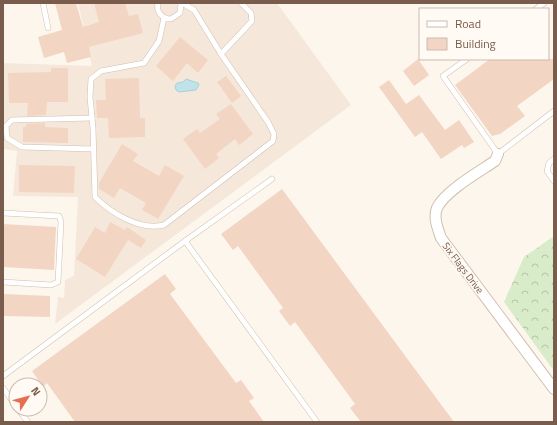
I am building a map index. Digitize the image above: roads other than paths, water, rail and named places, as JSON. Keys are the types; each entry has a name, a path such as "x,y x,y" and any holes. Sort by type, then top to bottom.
{"street":[{"name":"Six Flags Drive","path":"498,154 494,161 444,197 436,209 436,224 441,238 554,389"}],"lane":[{"path":"43,3 48,28"},
{"path":"158,3 158,10 164,18 172,19 178,16 182,9 182,3"},
{"path":"164,18 160,41 144,63 101,71 91,79 90,97 94,149 95,197 107,208 145,226 164,225 273,142 274,134 268,122 221,54 194,10 182,3"},
{"path":"221,54 252,21 251,13 241,3"},
{"path":"466,60 443,76 498,154 554,112"},
{"path":"92,118 12,120 6,126 7,138 22,147 94,149"},
{"path":"554,159 549,163 547,172 554,181"},
{"path":"3,376 185,241 272,179"},
{"path":"3,213 58,216 61,222 58,282 51,285 3,282"},
{"path":"185,241 317,422"}],"water":[{"path":"186,79 198,83 199,85 196,90 179,92 176,90 175,86 177,83 183,82"}]}
